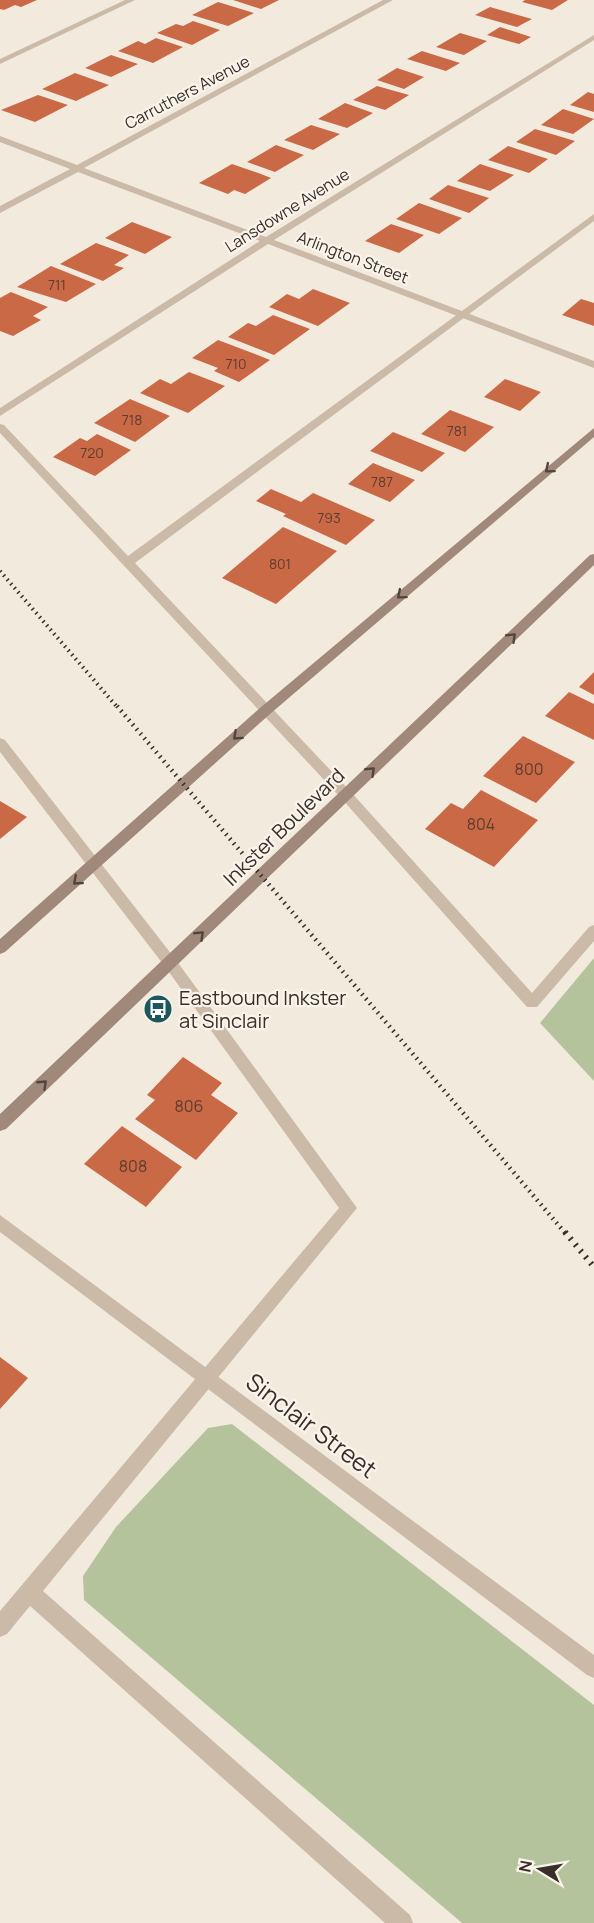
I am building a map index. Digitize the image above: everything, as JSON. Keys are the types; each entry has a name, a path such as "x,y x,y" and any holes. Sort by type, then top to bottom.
{"main road":[{"path":"0,948 95,866 265,711 594,431"},
{"name":"Inkster Boulevard","path":"0,1124 171,964 594,558"}],"street":[{"path":"0,62 131,0"},
{"name":"Carruthers Avenue","path":"0,210 389,0"},
{"name":"Lansdowne Avenue","path":"0,413 266,241 594,37"},
{"name":"Arlington Street","path":"0,139 594,365"},
{"path":"128,562 594,217"},
{"path":"0,427 346,795 532,1003 594,931"},
{"path":"0,743 171,964 349,1208 0,1627"},
{"name":"Sinclair Street","path":"0,1222 594,1668"},
{"path":"29,1592 402,1923"}],"green space":[{"path":"594,958 594,1081 540,1023"},
{"path":"232,1424 594,1705 594,1923 462,1923 84,1600 83,1576 116,1527 208,1428"}],"building":[{"path":"0,0 37,0 21,7 15,5 4,10 0,9"},
{"path":"233,0 279,0 261,9"},
{"path":"525,0 568,0 552,10 522,2"},
{"path":"218,2 254,13 228,26 192,15"},
{"path":"490,7 532,19 517,27 475,15"},
{"path":"193,21 220,30 192,45 157,33 176,24 183,26"},
{"path":"500,27 531,37 519,44 487,35"},
{"path":"460,33 487,41 464,55 436,47"},
{"path":"156,38 183,47 153,63 118,51 138,41 145,44"},
{"path":"422,51 460,63 446,71 407,59"},
{"path":"111,55 138,64 111,77 85,68"},
{"path":"397,68 424,77 404,89 377,80"},
{"path":"75,73 109,85 76,101 42,89"},
{"path":"377,86 409,95 385,110 353,100"},
{"path":"588,92 594,94 594,112 570,105"},
{"path":"38,95 68,105 35,122 1,110"},
{"path":"345,103 373,113 347,128 318,119"},
{"path":"563,109 594,119 573,134 541,125"},
{"path":"311,125 340,134 313,150 284,140"},
{"path":"535,129 575,141 556,155 516,142"},
{"path":"276,145 304,155 275,172 247,162"},
{"path":"508,146 548,159 529,173 488,160"},
{"path":"232,164 271,178 245,194 234,190 228,194 199,183"},
{"path":"480,164 514,175 490,191 457,181"},
{"path":"448,185 489,198 469,213 429,199"},
{"path":"419,203 462,218 439,234 396,219"},
{"path":"132,222 172,237 145,254 105,238"},
{"path":"391,224 424,235 399,253 365,241"},
{"path":"96,243 129,255 114,265 124,268 103,281 60,264"},
{"path":"51,266 96,284 66,302 17,287"},
{"path":"313,289 350,303 318,326 269,307 287,294 299,299"},
{"path":"11,292 48,307 33,316 41,320 13,336 0,331 0,298"},
{"path":"581,299 594,303 594,326 562,315"},
{"path":"273,315 310,329 274,355 228,337 248,323 256,326"},
{"path":"218,340 270,360 239,382 214,371 218,368 192,358"},
{"path":"189,372 225,386 188,413 140,393 160,379 171,384"},
{"path":"505,379 541,392 520,411 484,397"},
{"path":"130,399 170,416 135,442 94,423"},
{"path":"450,410 494,427 465,452 421,434"},
{"path":"393,432 445,453 422,472 370,451"},
{"path":"97,434 131,450 95,476 53,457 80,438 87,441"},
{"path":"373,463 415,480 390,502 348,484"},
{"path":"271,489 301,502 313,493 375,520 346,545 256,501"},
{"path":"283,527 337,551 276,604 222,578"},
{"path":"594,672 594,695 579,687"},
{"path":"569,692 594,704 594,740 545,716"},
{"path":"523,736 575,762 536,803 483,776"},
{"path":"481,790 538,820 494,867 425,829 451,803 463,809"},
{"path":"0,801 27,817 0,839"},
{"path":"183,1057 222,1083 211,1095 238,1113 196,1160 135,1119 155,1100 147,1095"},
{"path":"122,1126 182,1167 146,1207 84,1164"},
{"path":"0,1357 28,1378 0,1409"}],"railway":[{"path":"0,571 118,708"},
{"path":"117,706 566,1234"},
{"path":"565,1232 594,1267"}],"place":[{"name":"Eastbound Inkster at Sinclair","path":"158,1009"}]}
